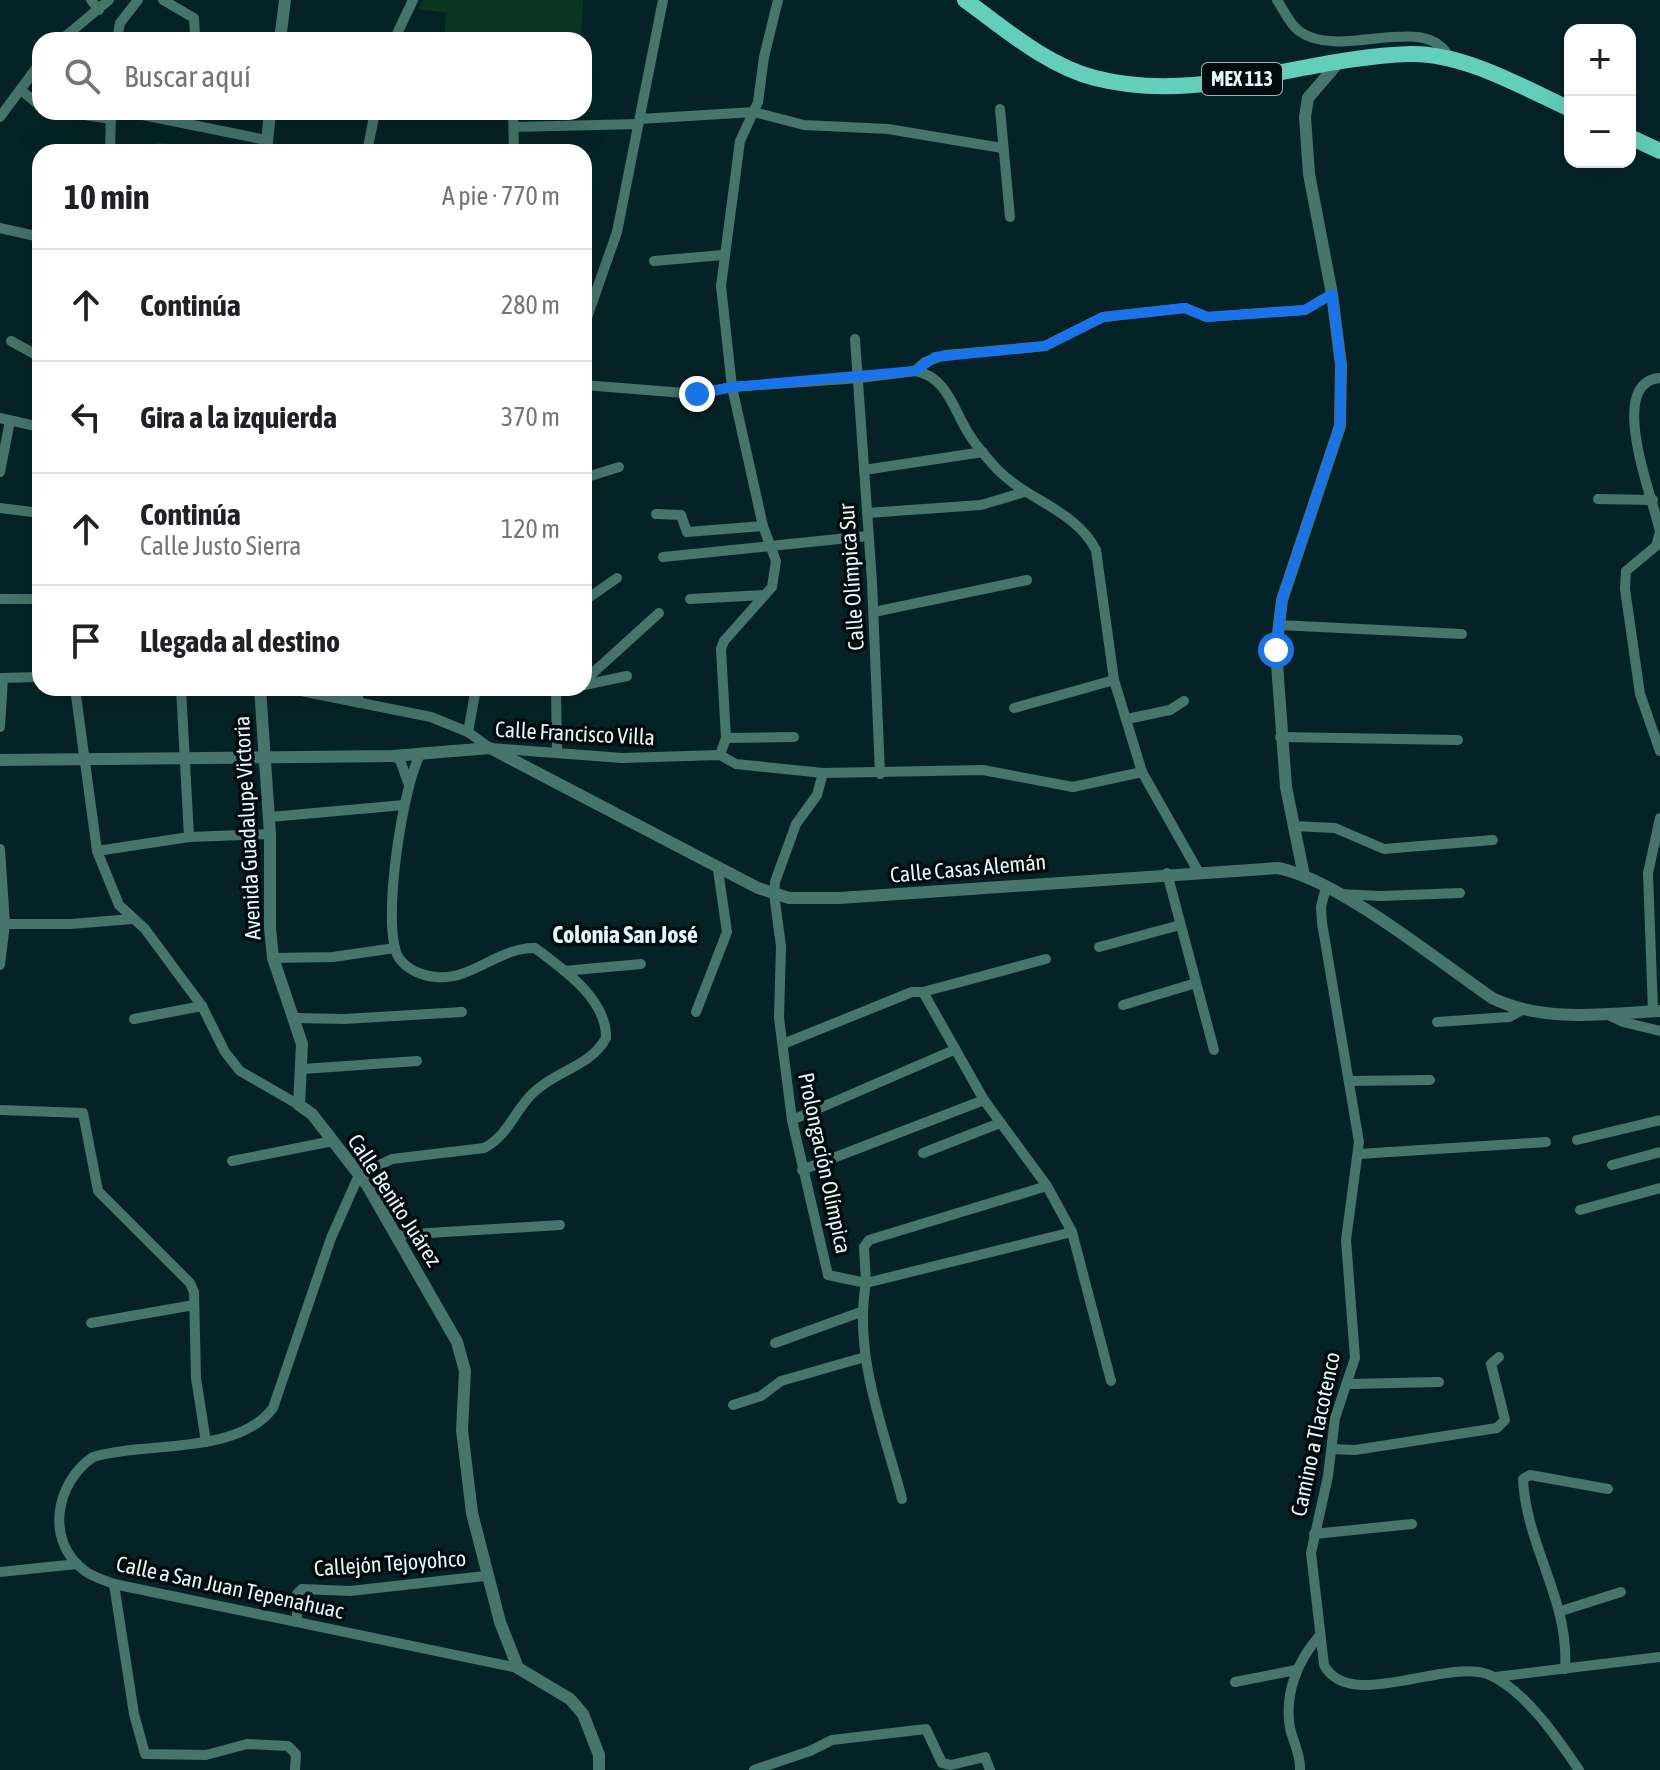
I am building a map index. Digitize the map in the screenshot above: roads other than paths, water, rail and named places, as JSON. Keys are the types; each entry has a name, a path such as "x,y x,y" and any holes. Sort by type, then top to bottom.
{"main road":[{"name":"MEX 113","path":"965,0 1019,39 1094,78 1160,86 1235,81 1411,54 1450,59 1564,106"},
{"path":"1636,140 1660,151"}],"street":[{"path":"91,0 99,10"},
{"path":"71,32 109,0"},
{"path":"118,32 120,23 138,0"},
{"path":"163,0 194,18 195,32"},
{"path":"281,32 285,0"},
{"path":"398,32 413,0"},
{"path":"592,304 611,253 663,0"},
{"path":"720,755 726,738 721,649 724,641 765,595 776,577 772,547 763,526 732,387 721,286 740,141 754,112 778,0"},
{"path":"1277,0 1297,30 1325,42 1428,36 1443,44 1450,59"},
{"path":"1304,876 1280,737 1276,650 1282,600 1340,426 1341,365 1332,294 1309,174 1305,117 1308,98 1338,63"},
{"path":"0,117 32,75"},
{"path":"22,91 32,99"},
{"path":"1000,109 1010,217"},
{"path":"514,127 639,122 754,112 804,125 888,129 1002,148"},
{"path":"110,144 111,120"},
{"path":"163,120 258,144"},
{"path":"266,144 269,120"},
{"path":"369,144 373,120"},
{"path":"514,120 514,144"},
{"path":"0,228 32,235"},
{"path":"654,261 723,255"},
{"path":"592,386 676,394 860,378 915,371 935,357 1045,346 1103,317 1185,308 1207,317 1305,310 1332,294"},
{"name":"Calle Olímpica Sur","path":"855,339 874,612 880,774"},
{"path":"11,341 32,353"},
{"path":"915,371 933,378 950,398 969,436 1025,492 1088,533 1096,550 1114,680 1142,772 1198,871"},
{"path":"1660,378 1648,379 1639,387 1635,399 1636,444 1660,532 1656,546 1626,571 1625,589 1640,694 1657,731 1660,751"},
{"path":"0,472 5,419 32,425"},
{"path":"864,470 983,452"},
{"path":"592,475 619,467"},
{"path":"867,513 981,505 1025,492"},
{"path":"1598,499 1653,500"},
{"path":"0,508 32,512"},
{"path":"656,514 681,515 687,532 763,526"},
{"path":"663,557 868,536"},
{"path":"592,595 617,578"},
{"path":"874,612 1027,580"},
{"path":"690,599 765,595"},
{"path":"0,599 32,599"},
{"path":"592,676 659,613"},
{"path":"1279,625 1462,634"},
{"path":"592,682 627,676"},
{"path":"0,727 2,678 32,677"},
{"path":"1014,708 1114,680"},
{"name":"Calle Benito Juárez","path":"76,696 97,851 119,905 145,929 202,1006 225,1052 240,1071 312,1114 333,1141 397,1235 457,1342 464,1363 462,1430 466,1472 485,1576 518,1668"},
{"path":"181,696 189,837"},
{"name":"Avenida Guadalupe Victoria","path":"260,696 270,817 270,928 273,958 302,1044 299,1105"},
{"name":"Calle Casas Alemán","path":"325,696 431,717 468,732 490,748 718,870 789,898 840,898 1167,873 1278,868 1304,876 1332,890 1492,998 1522,1010 1555,1015 1657,1011"},
{"path":"358,696 359,703"},
{"path":"468,732 475,696"},
{"path":"556,696 557,753"},
{"path":"1127,719 1170,710 1184,701"},
{"path":"726,738 794,737"},
{"path":"1280,737 1458,740"},
{"name":"Calle Francisco Villa","path":"0,760 86,756 393,756 490,748 622,758 720,755 736,764 823,773 983,770 1073,787 1142,772"},
{"path":"0,1572 77,1564 65,1544 59,1519 64,1487 80,1466 104,1454 206,1442 254,1427 273,1408 331,1238 359,1175 392,1159 484,1148 503,1136 531,1095 542,1085 596,1055 606,1038 604,1019 587,994 535,948 525,948 461,974 439,977 417,972 402,962 395,948 391,924 392,893 404,805 420,755"},
{"path":"393,756 400,760 409,786"},
{"path":"774,894 775,882 796,824 817,795 823,773"},
{"path":"270,817 404,805"},
{"path":"1657,1011 1654,873 1660,818"},
{"path":"1293,826 1335,828 1384,849 1493,840"},
{"path":"97,851 189,837 270,834"},
{"path":"0,849 0,965"},
{"path":"696,1012 727,932 718,870"},
{"path":"1167,873 1214,1050"},
{"path":"1332,890 1381,896 1460,893"},
{"name":"Camino a Tlacotenco","path":"1332,890 1321,907 1322,923 1359,1154 1346,1240 1355,1341 1349,1384 1335,1418 1332,1449 1311,1553 1324,1665 1330,1675 1347,1683 1383,1684 1467,1671 1495,1677 1660,1657"},
{"name":"Prolongación Olímpica","path":"774,894 781,946 779,1018 792,1120 802,1170 828,1275 866,1283"},
{"path":"2,924 71,924 132,919"},
{"path":"1099,947 1180,925"},
{"path":"273,958 333,957 395,948"},
{"path":"783,1044 912,992 923,992 1046,959"},
{"path":"564,971 641,964"},
{"path":"1123,1005 1196,983"},
{"path":"923,992 984,1100 1047,1186 1072,1232 1111,1381"},
{"path":"134,1019 202,1006"},
{"path":"1437,1022 1509,1017 1522,1010"},
{"path":"295,1018 344,1019 462,1012"},
{"path":"1606,1014 1623,1022 1660,1031"},
{"path":"792,1120 954,1050"},
{"path":"303,1069 417,1061"},
{"path":"1349,1081 1430,1080"},
{"path":"802,1170 984,1100"},
{"path":"0,1110 83,1113 98,1191 190,1283 194,1305 196,1378 206,1442"},
{"path":"1577,1140 1660,1120"},
{"path":"923,1153 1000,1123"},
{"path":"232,1161 333,1141"},
{"path":"1359,1154 1546,1142"},
{"path":"1612,1165 1660,1152"},
{"path":"902,1499 865,1357 861,1312 866,1283 864,1247 869,1240 1047,1186"},
{"path":"1580,1210 1660,1188"},
{"path":"397,1235 560,1225"},
{"path":"866,1283 1072,1232"},
{"path":"91,1323 194,1305"},
{"path":"775,1343 861,1312"},
{"path":"733,1405 761,1396 781,1381 865,1357"},
{"path":"1332,1449 1355,1450 1497,1428 1505,1420 1491,1364 1499,1357"},
{"path":"1349,1384 1439,1382"},
{"path":"1565,1669 1561,1611 1533,1534 1523,1479 1530,1475 1608,1489"},
{"path":"1314,1534 1412,1524"},
{"name":"Calle a San Juan Tepenahuac","path":"77,1564 114,1584 518,1668 570,1699 583,1714 599,1755 599,1770"},
{"name":"Callejón Tejoyohco","path":"297,1622 298,1591 350,1591 485,1576"},
{"path":"114,1584 134,1714 145,1754 206,1755 247,1744 294,1748 295,1770"},
{"path":"1561,1611 1621,1592"},
{"path":"1300,1770 1289,1720 1296,1670 1320,1635"},
{"path":"1235,1682 1296,1670"},
{"path":"1495,1677 1557,1736 1579,1770"},
{"path":"754,1770 832,1740 926,1729 942,1763 951,1765 985,1757 990,1770"}],"district":[{"name":"Colonia San José","path":"625,935"}]}
